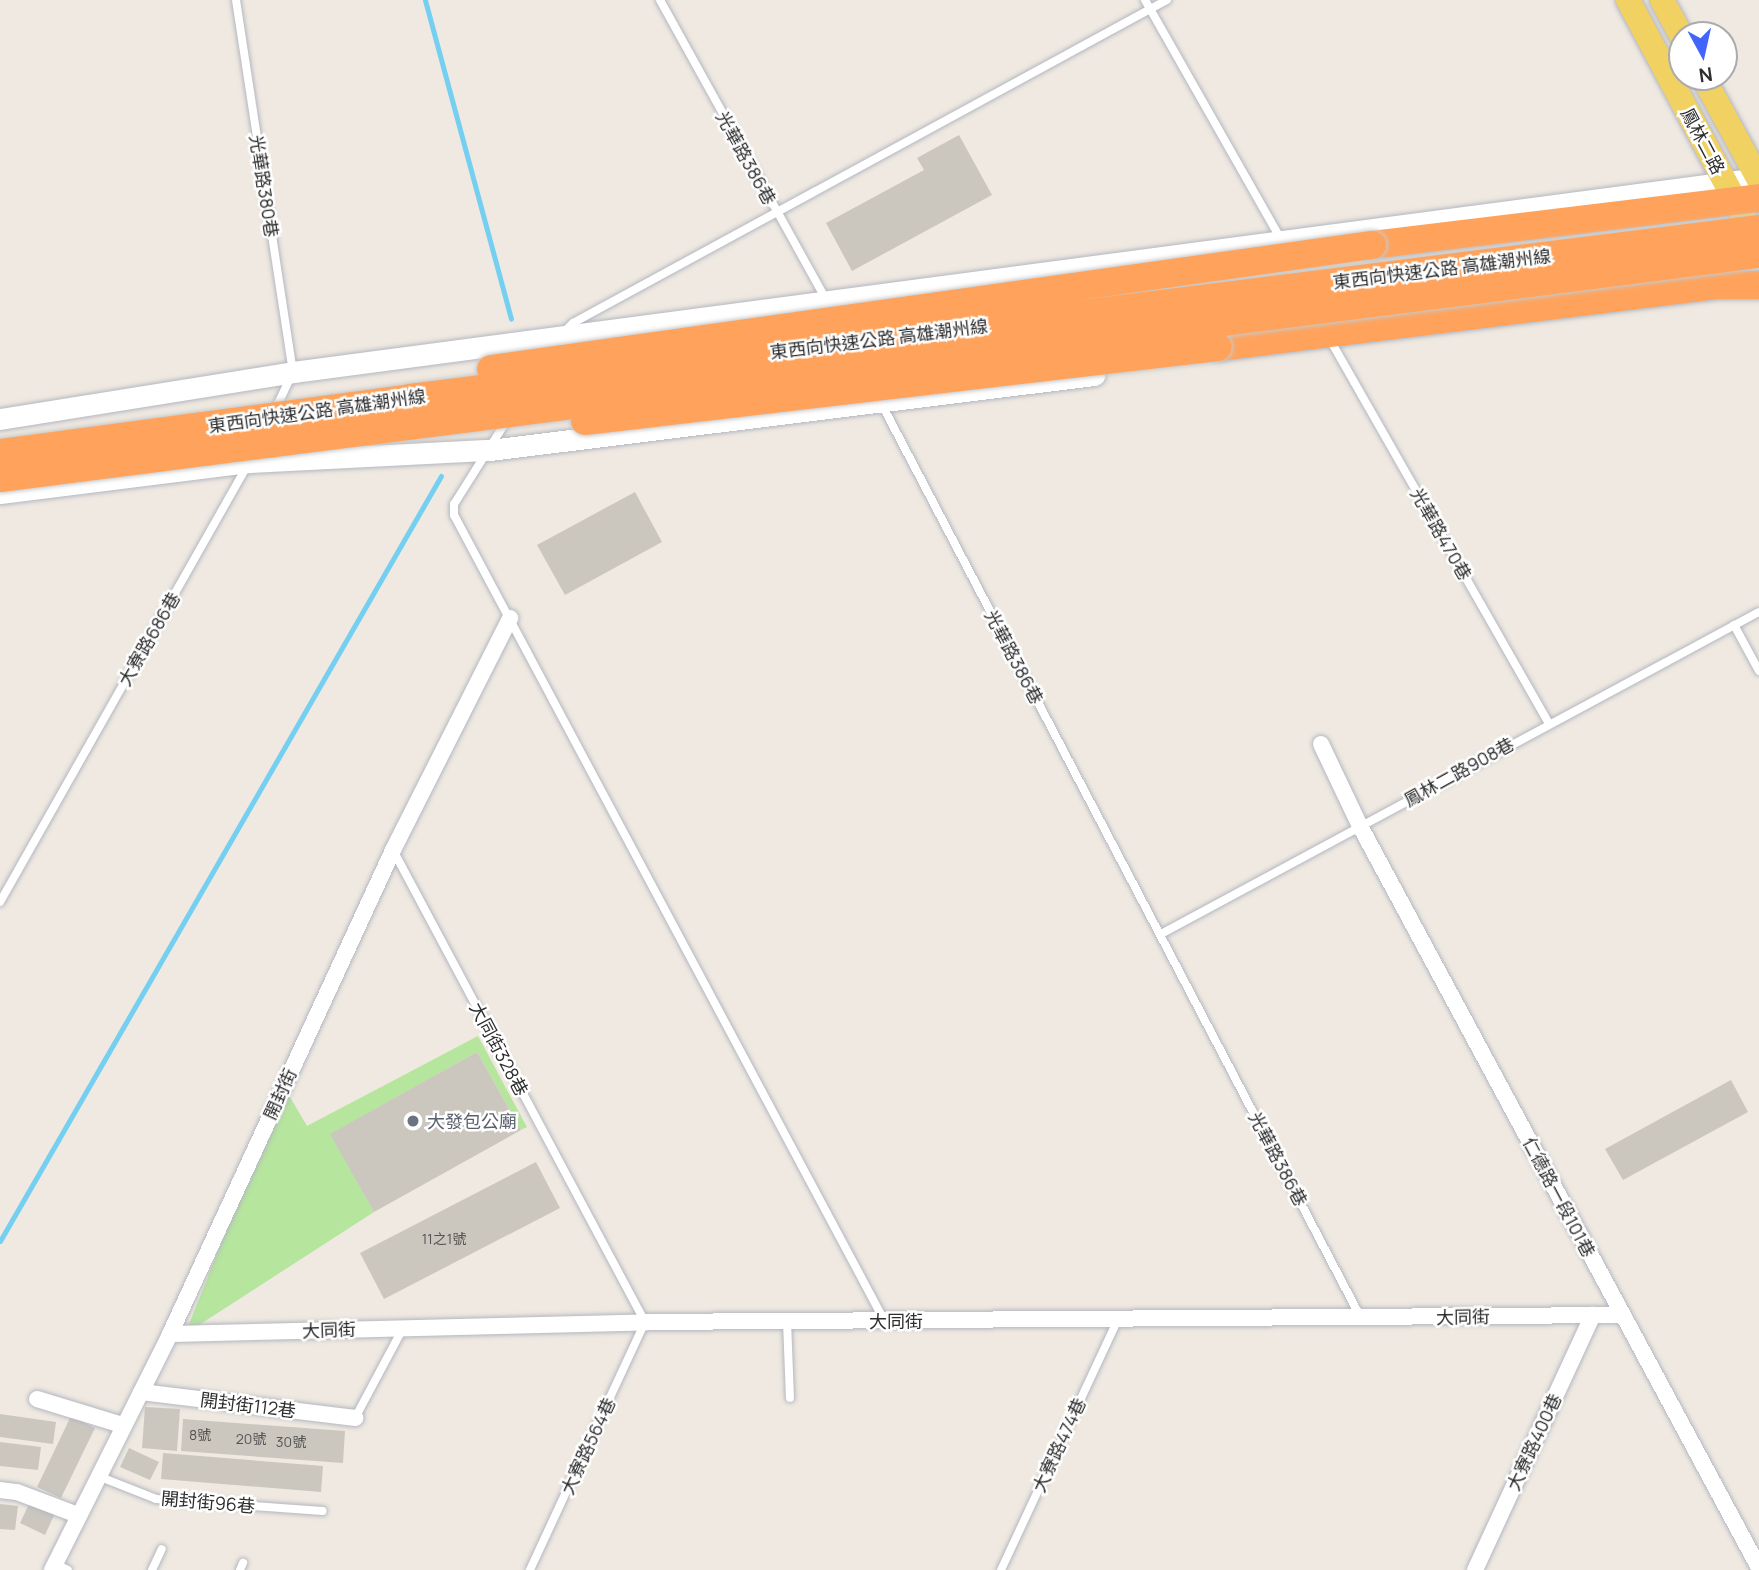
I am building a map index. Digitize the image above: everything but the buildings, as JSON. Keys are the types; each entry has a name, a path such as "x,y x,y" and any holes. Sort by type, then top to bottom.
{"highway":[{"path":"9,452 63,436 402,382 1739,193"},
{"name":"東西向快速公路 高雄潮州線","path":"9,452 410,398 1759,229"},
{"name":"東西向快速公路 高雄潮州線","path":"0,478 1759,254"},
{"path":"258,444 304,447 689,411 1718,285 1759,285"}],"main road":[{"name":"鳳林二路","path":"1628,0 1739,193 1759,245"},
{"path":"1662,0 1673,21"},
{"name":"鳳林二路","path":"1711,91 1759,179"},
{"path":"0,419 293,372 556,340 1282,241 1739,193 1759,179"},
{"path":"0,493 258,444 490,450 1759,291"}],"street":[{"name":"開封街","path":"58,1568 78,1515 170,1334 393,850 510,618"},
{"name":"仁德路一段101巷","path":"1321,744 1360,826 1757,1567"},
{"name":"大寮路400巷","path":"1475,1570 1593,1315"},
{"name":"大同街","path":"170,1334 645,1322 1622,1315"},
{"name":"開封街112巷","path":"141,1392 355,1418"},
{"path":"37,1399 122,1425"},
{"path":"0,1490 17,1492 78,1515"}],"lane":[{"name":"光華路380巷","path":"236,0 293,372"},
{"name":"光華路386巷","path":"660,0 840,325"},
{"path":"1144,0 1282,241"},
{"path":"523,395 556,340 573,323 777,215 1167,0"},
{"name":"光華路386巷","path":"846,336 1361,1318"},
{"name":"光華路470巷","path":"1333,345 1549,723"},
{"name":"大寮路686巷","path":"0,902 258,444 293,372"},
{"path":"516,406 454,505 454,514 885,1321"},
{"name":"鳳林二路908巷","path":"1161,934 1759,612"},
{"path":"1734,625 1759,671"},
{"name":"大同街328巷","path":"393,850 645,1322"},
{"name":"大寮路474巷","path":"1001,1570 1118,1319"},
{"path":"787,1321 790,1398"},
{"name":"大寮路564巷","path":"530,1570 645,1322"},
{"path":"355,1418 403,1328"},
{"name":"開封街96巷","path":"98,1476 156,1499 323,1511"},
{"path":"152,1570 162,1549"}],"green space":[{"path":"478,1036 527,1127 521,1130 477,1052 331,1134 374,1212 185,1334 284,1087 307,1126"}],"waterway":[{"path":"425,0 511,319"},
{"path":"0,1241 441,476"}],"place":[{"name":"大發包公廟","path":"413,1121"}]}
